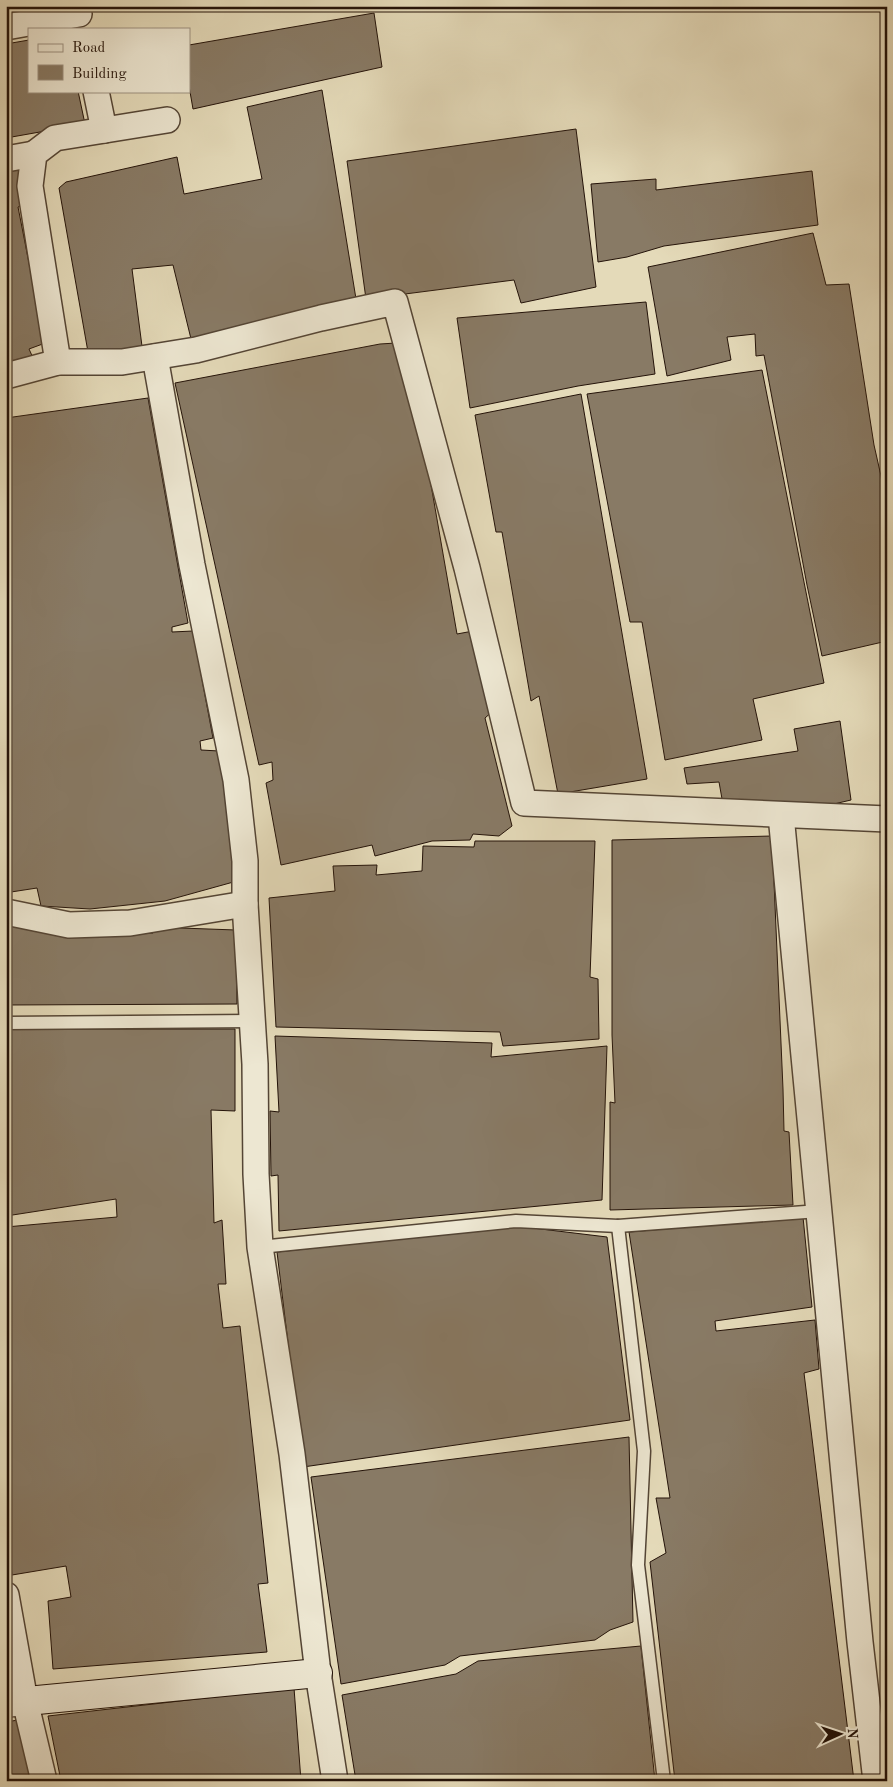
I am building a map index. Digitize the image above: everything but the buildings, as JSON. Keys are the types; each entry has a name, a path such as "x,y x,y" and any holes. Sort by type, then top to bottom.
{"street":[{"path":"6,27 80,16"},
{"path":"96,92 104,130"},
{"path":"6,159 34,154 55,138 167,120"},
{"path":"34,154 30,186 58,362"},
{"path":"6,376 58,362 122,362 196,350 321,318 395,302 467,568 524,803 887,820"},
{"path":"155,357 192,565 236,780 245,861 245,904 252,1021 260,1247 292,1454 318,1673 335,1781"},
{"path":"781,814 860,1642 876,1781"},
{"path":"6,912 69,925 78,925 130,923 245,904"},
{"path":"6,1596 16,1702 44,1781"},
{"path":"16,1702 318,1673"}],"lane":[{"path":"6,1023 252,1021"},
{"path":"260,1247 516,1220 618,1226 819,1211"},
{"path":"618,1226 644,1451 638,1565 664,1781"}]}
